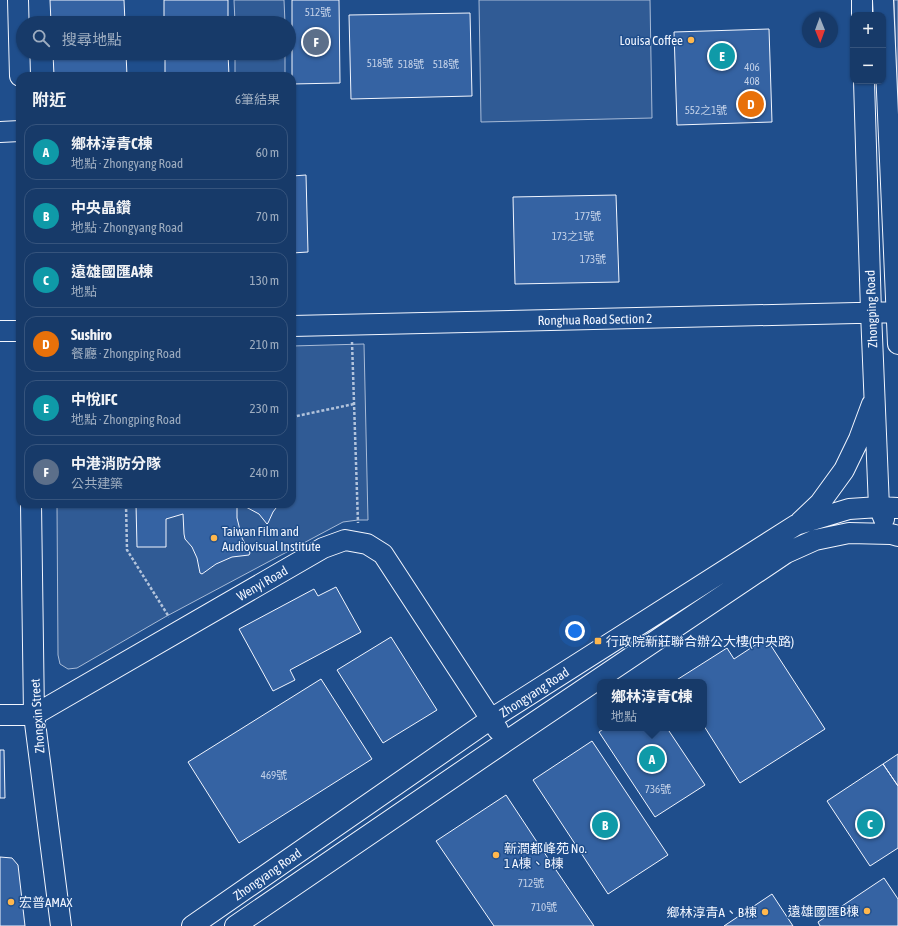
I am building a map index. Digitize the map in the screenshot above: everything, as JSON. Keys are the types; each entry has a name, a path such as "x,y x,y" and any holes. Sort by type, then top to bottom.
{"street":[{"path":"18,0 18,16"},
{"path":"862,0 862,12"},
{"name":"Zhongping Road","path":"883,0 898,344"},
{"path":"20,60 20,72"},
{"name":"Zhongping Road","path":"864,84 875,396 888,508 896,530"},
{"path":"0,132 16,132"},
{"name":"Ronghua Road Section 2","path":"296,326 897,312"},
{"path":"0,331 16,331"},
{"path":"796,525 820,503 844,470 875,396"},
{"name":"Zhongxin Street","path":"31,508 34,714 61,926"},
{"name":"Zhongyang Road","path":"192,926 491,719 796,525 849,509 888,508"},
{"name":"Zhongyang Road","path":"599,679 786,553 815,540 849,533 896,530"},
{"name":"Wenyi Road","path":"34,714 323,548 345,540 367,544 383,554 505,742"},
{"name":"Zhongyang Road","path":"235,926 597,680"},
{"path":"0,715 34,714"}],"path":[{"path":"351,338 358,523"},
{"path":"296,416 354,404"},
{"path":"126,508 127,550 172,621"}],"shaded area":[{"path":"234,0 284,0 285,16 235,16"},
{"path":"479,0 650,0 652,118 481,122"},
{"path":"894,0 898,0 898,91 897,91"},
{"path":"235,60 285,60 285,72 235,72"},
{"path":"364,344 368,520 343,522 165,617 77,668 68,669 60,664 58,655 57,508 296,508 296,346"}],"building":[{"path":"50,0 124,0 125,16 51,16"},
{"path":"164,0 228,0 228,16 164,16"},
{"path":"292,0 339,0 340,83 296,84 296,72 292,72 292,60 296,60 296,16 292,16"},
{"path":"470,13 472,96 351,99 349,15"},
{"path":"769,29 772,122 677,125 674,32"},
{"path":"53,60 126,60 127,72 54,72"},
{"path":"165,60 228,60 229,72 165,72"},
{"path":"306,175 308,252 296,253 296,176"},
{"path":"616,195 619,282 515,284 513,197"},
{"name":"Taiwan Film and Audiovisual Institute","path":"136,508 237,508 237,518 242,538 250,553 249,555 232,557 216,564 202,574 200,573 197,558 192,547 185,539 183,514 166,519 166,547 137,547"},
{"name":"Taiwan Film and Audiovisual Institute","path":"248,508 276,508 267,524 259,514"},
{"path":"336,587 361,632 290,670 295,680 273,691 239,629 314,589 318,596"},
{"path":"391,637 437,710 383,743 337,670"},
{"path":"766,638 825,729 740,783 707,731 707,679 678,679 727,648 734,659"},
{"path":"321,679 372,759 239,843 188,762"},
{"path":"669,731 705,785 655,817 599,732"},
{"path":"592,741 668,855 608,894 533,780"},
{"path":"0,750 4,750 5,798 0,798"},
{"path":"898,754 898,786 883,764"},
{"path":"883,764 898,786 898,848 870,866 827,801"},
{"name":"新潤都峰苑 No. 1 A棟、B棟","path":"506,795 594,926 494,926 436,841"},
{"name":"宏普AMAX","path":"0,857 12,858 18,865 25,926 0,926"},
{"name":"遠雄國匯B棟","path":"884,878 898,899 898,926 820,926 818,922"},
{"name":"鄉林淳青A、B棟","path":"772,894 793,926 724,926"}],"place":[{"name":"Louisa Coffee","path":"691,40"},
{"name":"中港消防分隊","path":"316,42"},
{"name":"中悅IFC","path":"722,56"},
{"name":"Sushiro","path":"751,104"},
{"name":"Taiwan Film and Audiovisual Institute","path":"214,538"},
{"name":"行政院新莊聯合辦公大樓(中央路)","path":"598,641"},
{"name":"鄉林淳青C棟","path":"652,759"},
{"name":"遠雄國匯A棟","path":"870,824"},
{"name":"中央晶鑽","path":"605,825"},
{"name":"新潤都峰苑 No. 1 A棟、B棟","path":"496,855"},
{"name":"宏普AMAX","path":"11,902"},
{"name":"遠雄國匯B棟","path":"867,911"},
{"name":"鄉林淳青A、B棟","path":"765,912"}]}
